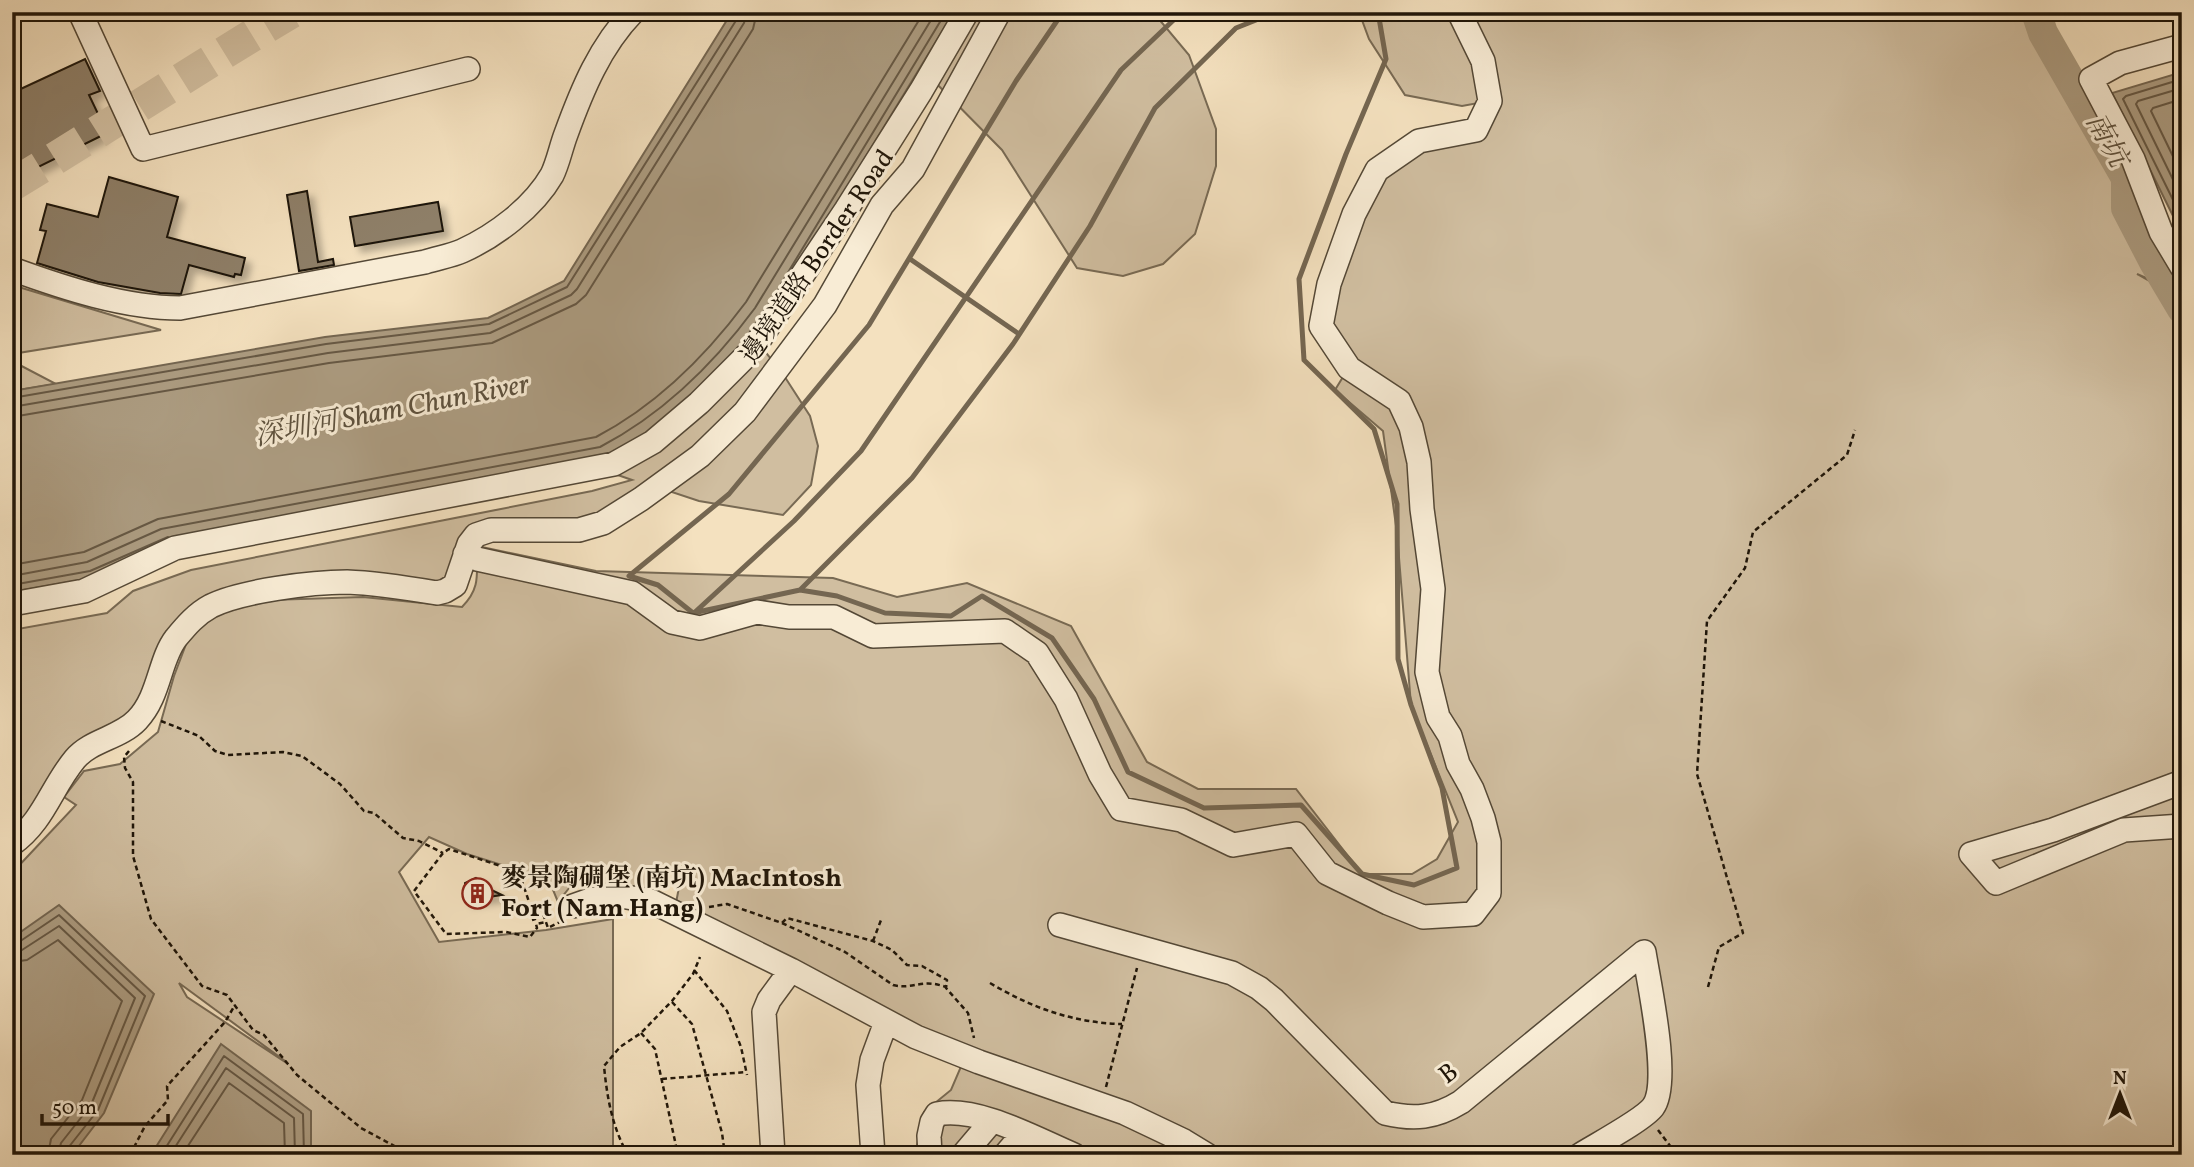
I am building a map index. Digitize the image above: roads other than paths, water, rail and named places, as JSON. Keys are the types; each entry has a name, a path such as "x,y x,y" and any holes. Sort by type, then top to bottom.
{"street":[{"path":"80,12 143,149 468,69"},
{"path":"12,269 131,304 180,308 425,262 460,252 516,216 553,174 578,102 599,57 619,27 633,12"},
{"path":"12,604 84,591 175,548 614,464 653,442 699,403 753,349 897,128 967,12"},
{"path":"897,128 919,118 990,12"},
{"name":"邊境道路 Border Road","path":"12,844 28,833 41,816 76,757 116,736 137,720 152,699 173,642 194,617 211,606 240,596 276,589 331,583 381,584 436,593 445,591 454,584 469,544 476,535 491,530 579,530 603,523 700,456 745,412 825,305 882,205 913,169 999,12"},
{"path":"465,554 477,559 632,593 671,622 700,628 757,612 789,617 834,617 873,636 1005,631 1037,653 1066,699 1100,774 1121,809 1181,820 1233,845 1296,834 1326,873 1388,903 1423,917 1474,914 1489,893 1489,842 1472,789 1458,764 1450,736 1438,717 1427,672 1433,589 1422,509 1419,462 1410,427 1399,401 1349,368 1321,326 1329,284 1354,215 1377,170 1419,141 1476,130 1490,101 1483,61 1459,12"},
{"path":"2182,47 2120,63 2091,79 2133,159 2161,232 2182,268"},
{"path":"2182,782 2053,830 1971,854 1996,883 2124,830 2182,826"},
{"path":"573,906 614,895 652,901 916,1037 1125,1113 1207,1155"},
{"name":"B","path":"1060,925 1232,973 1274,1000 1385,1113 1405,1118 1428,1117 1461,1102 1644,952 1658,1048 1660,1089 1652,1108 1580,1155"},
{"path":"773,1155 764,1012 790,970"},
{"path":"873,1155 868,1085 872,1060 886,1022"},
{"path":"930,1155 929,1136 937,1114 961,1112 1023,1134 1057,1152"},
{"path":"963,1155 991,1122"},
{"path":"1005,1155 1023,1134"}],"water":[{"name":"深圳河 Sham Chun River","path":"732,12 954,12 768,317 692,403 606,462 92,578 12,592 12,391 325,337 488,318 564,281"},
{"path":"2182,72 2182,234 2112,93"},
{"path":"59,905 154,994 104,1113 72,1155 12,1155 12,938"},
{"path":"221,1044 311,1111 311,1155 154,1155 154,1150"}],"waterway":[{"path":"1063,12 1016,81 869,325 729,494 629,576 658,585 693,613 800,590 837,596 885,613 951,616 982,596 1052,638 1094,699 1128,772 1204,808 1301,805 1362,874 1414,885 1457,868 1442,788 1411,705 1398,659 1397,504 1374,429 1304,360 1299,279 1346,154 1386,59 1378,12"},
{"path":"694,613 794,521 861,451 1121,70 1182,12"},
{"path":"800,590 912,478 1013,344 1090,226 1155,108 1236,28 1276,12"},
{"name":"南坑","path":"2036,12 2043,33 2126,178 2126,208 2182,309"},
{"path":"910,259 1019,334"}],"tunnel":[{"path":"12,185 291,12"}],"place":[{"name":"麥景陶碉堡 (南坑) MacIntosh Fort (Nam Hang)","path":"478,894"}]}
